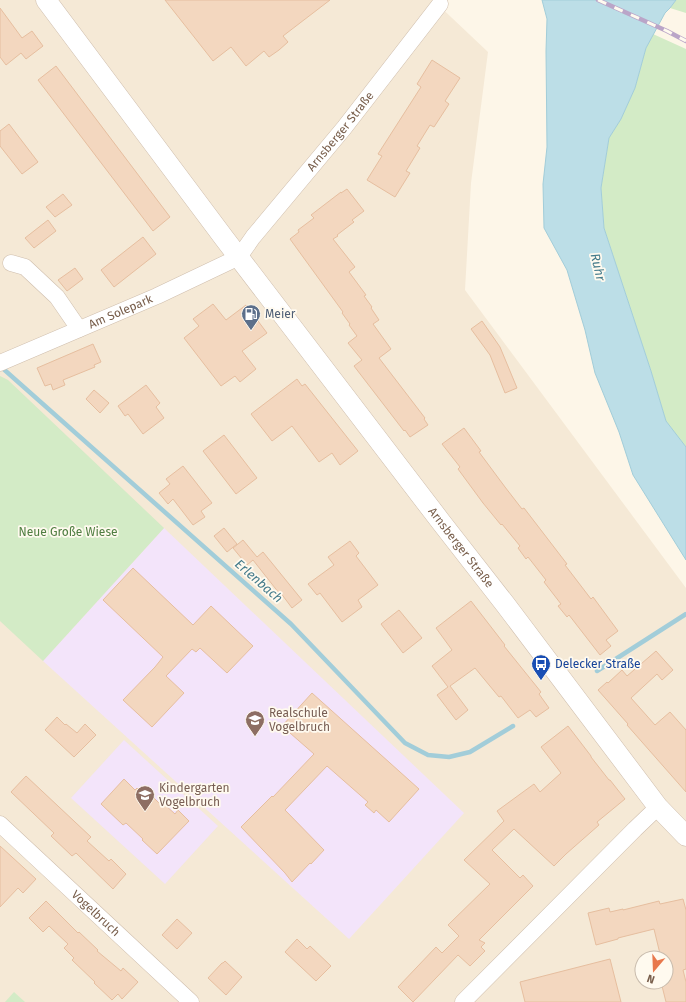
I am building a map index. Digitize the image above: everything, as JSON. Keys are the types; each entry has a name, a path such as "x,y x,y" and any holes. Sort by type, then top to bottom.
{"street":[{"name":"Arnsberger Straße","path":"46,0 239,257 505,604 658,807 686,836"},
{"name":"Arnsberger Straße","path":"239,257 344,128 440,4"},
{"name":"Am Solepark","path":"0,363 157,296 239,257"},
{"path":"11,263 25,267 57,297 79,329"},
{"path":"463,1002 658,807"},
{"name":"Vogelbruch","path":"0,824 191,1002"}],"shaded area":[{"path":"0,0 433,0 488,52 471,183 465,290 686,588 686,1002 0,1002"},
{"name":"Realschule Vogelbruch","path":"164,528 464,813 349,939 43,661"},
{"name":"Kindergarten Vogelbruch","path":"124,740 218,826 165,884 71,798"}],"green space":[{"path":"676,0 686,0 686,13 670,8"},
{"path":"653,34 686,49 686,447 666,421 604,228 601,188 609,138 621,119 635,88 646,48"},
{"name":"Neue Große Wiese","path":"0,376 8,380 164,528 43,661 0,621"},
{"path":"14,992 25,1002 5,1002"}],"water":[{"name":"Ruhr","path":"542,0 676,0 665,13 646,48 635,88 621,119 609,138 601,188 604,228 666,421 686,447 686,560 633,475 619,432 595,373 585,330 567,270 544,228 543,184 547,147 547,19"}],"building":[{"path":"165,0 330,0 283,36 288,42 279,50 269,57 264,51 246,66 231,47 213,61"},
{"path":"0,8 22,38 32,31 43,46 26,59 21,53 6,65 0,57"},
{"path":"432,60 460,78 445,101 449,104 434,127 430,125 417,146 420,148 406,171 410,173 395,197 367,180 382,156 378,154 421,87 417,84"},
{"path":"56,66 170,217 153,231 38,80"},
{"path":"9,124 38,162 22,174 0,146 0,131"},
{"path":"347,189 364,211 352,220 354,222 333,239 355,267 349,272 366,295 364,296 379,320 373,324 391,349 379,358 425,418 424,419 428,425 410,437 354,366 362,360 348,343 357,336 342,313 343,312 290,239 299,232 298,230 314,218 311,215"},
{"path":"63,194 72,205 55,217 46,207"},
{"path":"48,220 56,231 34,248 25,238"},
{"path":"143,237 156,254 114,287 101,270"},
{"path":"75,268 83,279 67,291 58,280"},
{"path":"213,304 226,320 246,305 267,333 242,351 256,369 240,382 235,376 221,386 184,338 199,326 193,319"},
{"path":"482,321 500,347 517,388 505,393 490,355 471,329"},
{"path":"93,344 101,362 94,365 95,367 63,380 65,385 53,390 51,384 45,386 37,368"},
{"path":"297,379 302,386 305,384 358,451 340,465 332,453 319,462 292,426 272,441 251,414"},
{"path":"146,385 160,403 156,407 164,418 143,434 128,414 125,416 118,406"},
{"path":"94,390 109,403 100,413 86,399"},
{"path":"464,428 481,451 479,452 505,487 522,509 524,508 567,564 565,565 591,599 593,597 618,631 606,640 611,646 600,655 569,615 567,617 558,606 561,604 544,582 546,580 528,557 526,559 518,548 520,546 483,503 458,469 460,467 442,444"},
{"path":"224,435 257,478 236,494 203,451"},
{"path":"183,466 212,503 201,511 205,517 193,525 173,499 168,504 159,493 170,484 166,479"},
{"path":"224,528 237,544 227,552 214,536"},
{"path":"243,540 257,557 263,552 302,600 292,608 253,560 247,565 233,548"},
{"path":"350,541 359,553 356,556 378,585 358,600 362,607 342,622 320,593 317,595 308,584 334,565 328,557"},
{"path":"133,568 193,625 211,606 253,646 227,673 200,648 196,652 192,649 166,676 184,693 152,727 123,700 163,657 103,600"},
{"path":"471,601 505,645 504,646 541,692 539,694 549,708 536,717 530,710 518,718 501,696 499,697 475,668 450,686 468,710 456,720 437,695 448,687 432,666 452,650 436,628"},
{"path":"399,610 422,638 403,653 381,624"},
{"path":"656,651 673,670 662,680 657,674 631,698 655,725 670,712 686,730 686,792 598,690 622,670 627,676"},
{"path":"312,693 419,789 389,822 376,810 374,813 365,805 368,802 327,766 285,810 324,850 292,882 241,827 272,796 273,797 314,754 282,726"},
{"path":"57,717 65,725 66,724 77,733 85,724 96,735 74,757 45,730"},
{"path":"568,726 625,799 597,822 599,825 554,866 514,829 492,850 520,878 523,875 533,886 479,940 485,943 481,947 485,951 470,966 458,955 413,1002 398,987 436,947 442,953 459,936 448,925 490,884 464,860 504,821 497,811 534,784 540,792 561,773 541,747"},
{"path":"26,776 91,837 87,841 109,861 111,859 126,874 113,889 76,853 72,856 51,836 54,833 11,792"},
{"path":"124,779 135,790 137,788 148,799 151,795 162,806 164,804 175,814 178,810 189,821 157,854 126,823 123,825 101,804"},
{"path":"0,846 36,879 23,893 18,888 0,907"},
{"path":"683,899 686,910 686,969 683,970 686,982 686,1002 666,1002 663,990 674,990 674,950 659,950 654,929 596,945 588,913 609,908 610,912 623,910 659,901 660,904"},
{"path":"46,901 78,933 79,932 98,950 97,951 121,971 123,968 138,982 122,999 118,994 112,1000 72,960 74,958 64,948 68,944 49,926 43,932 29,918"},
{"path":"177,919 192,933 177,949 162,935"},
{"path":"297,939 307,949 310,946 331,966 316,981 285,952"},
{"path":"610,959 621,1002 525,1002 520,982"},
{"path":"225,961 242,977 226,995 208,978"}],"waterway":[{"name":"Erlenbach","path":"0,366 291,624 405,743 428,755 449,757 470,752 513,726"},
{"path":"597,671 686,614"}],"railway":[{"path":"598,0 686,41"}],"place":[{"name":"Meier","path":"251,331"},
{"name":"Delecker Straße","path":"541,681"},
{"name":"Realschule Vogelbruch","path":"255,737"},
{"name":"Kindergarten Vogelbruch","path":"145,812"}]}
